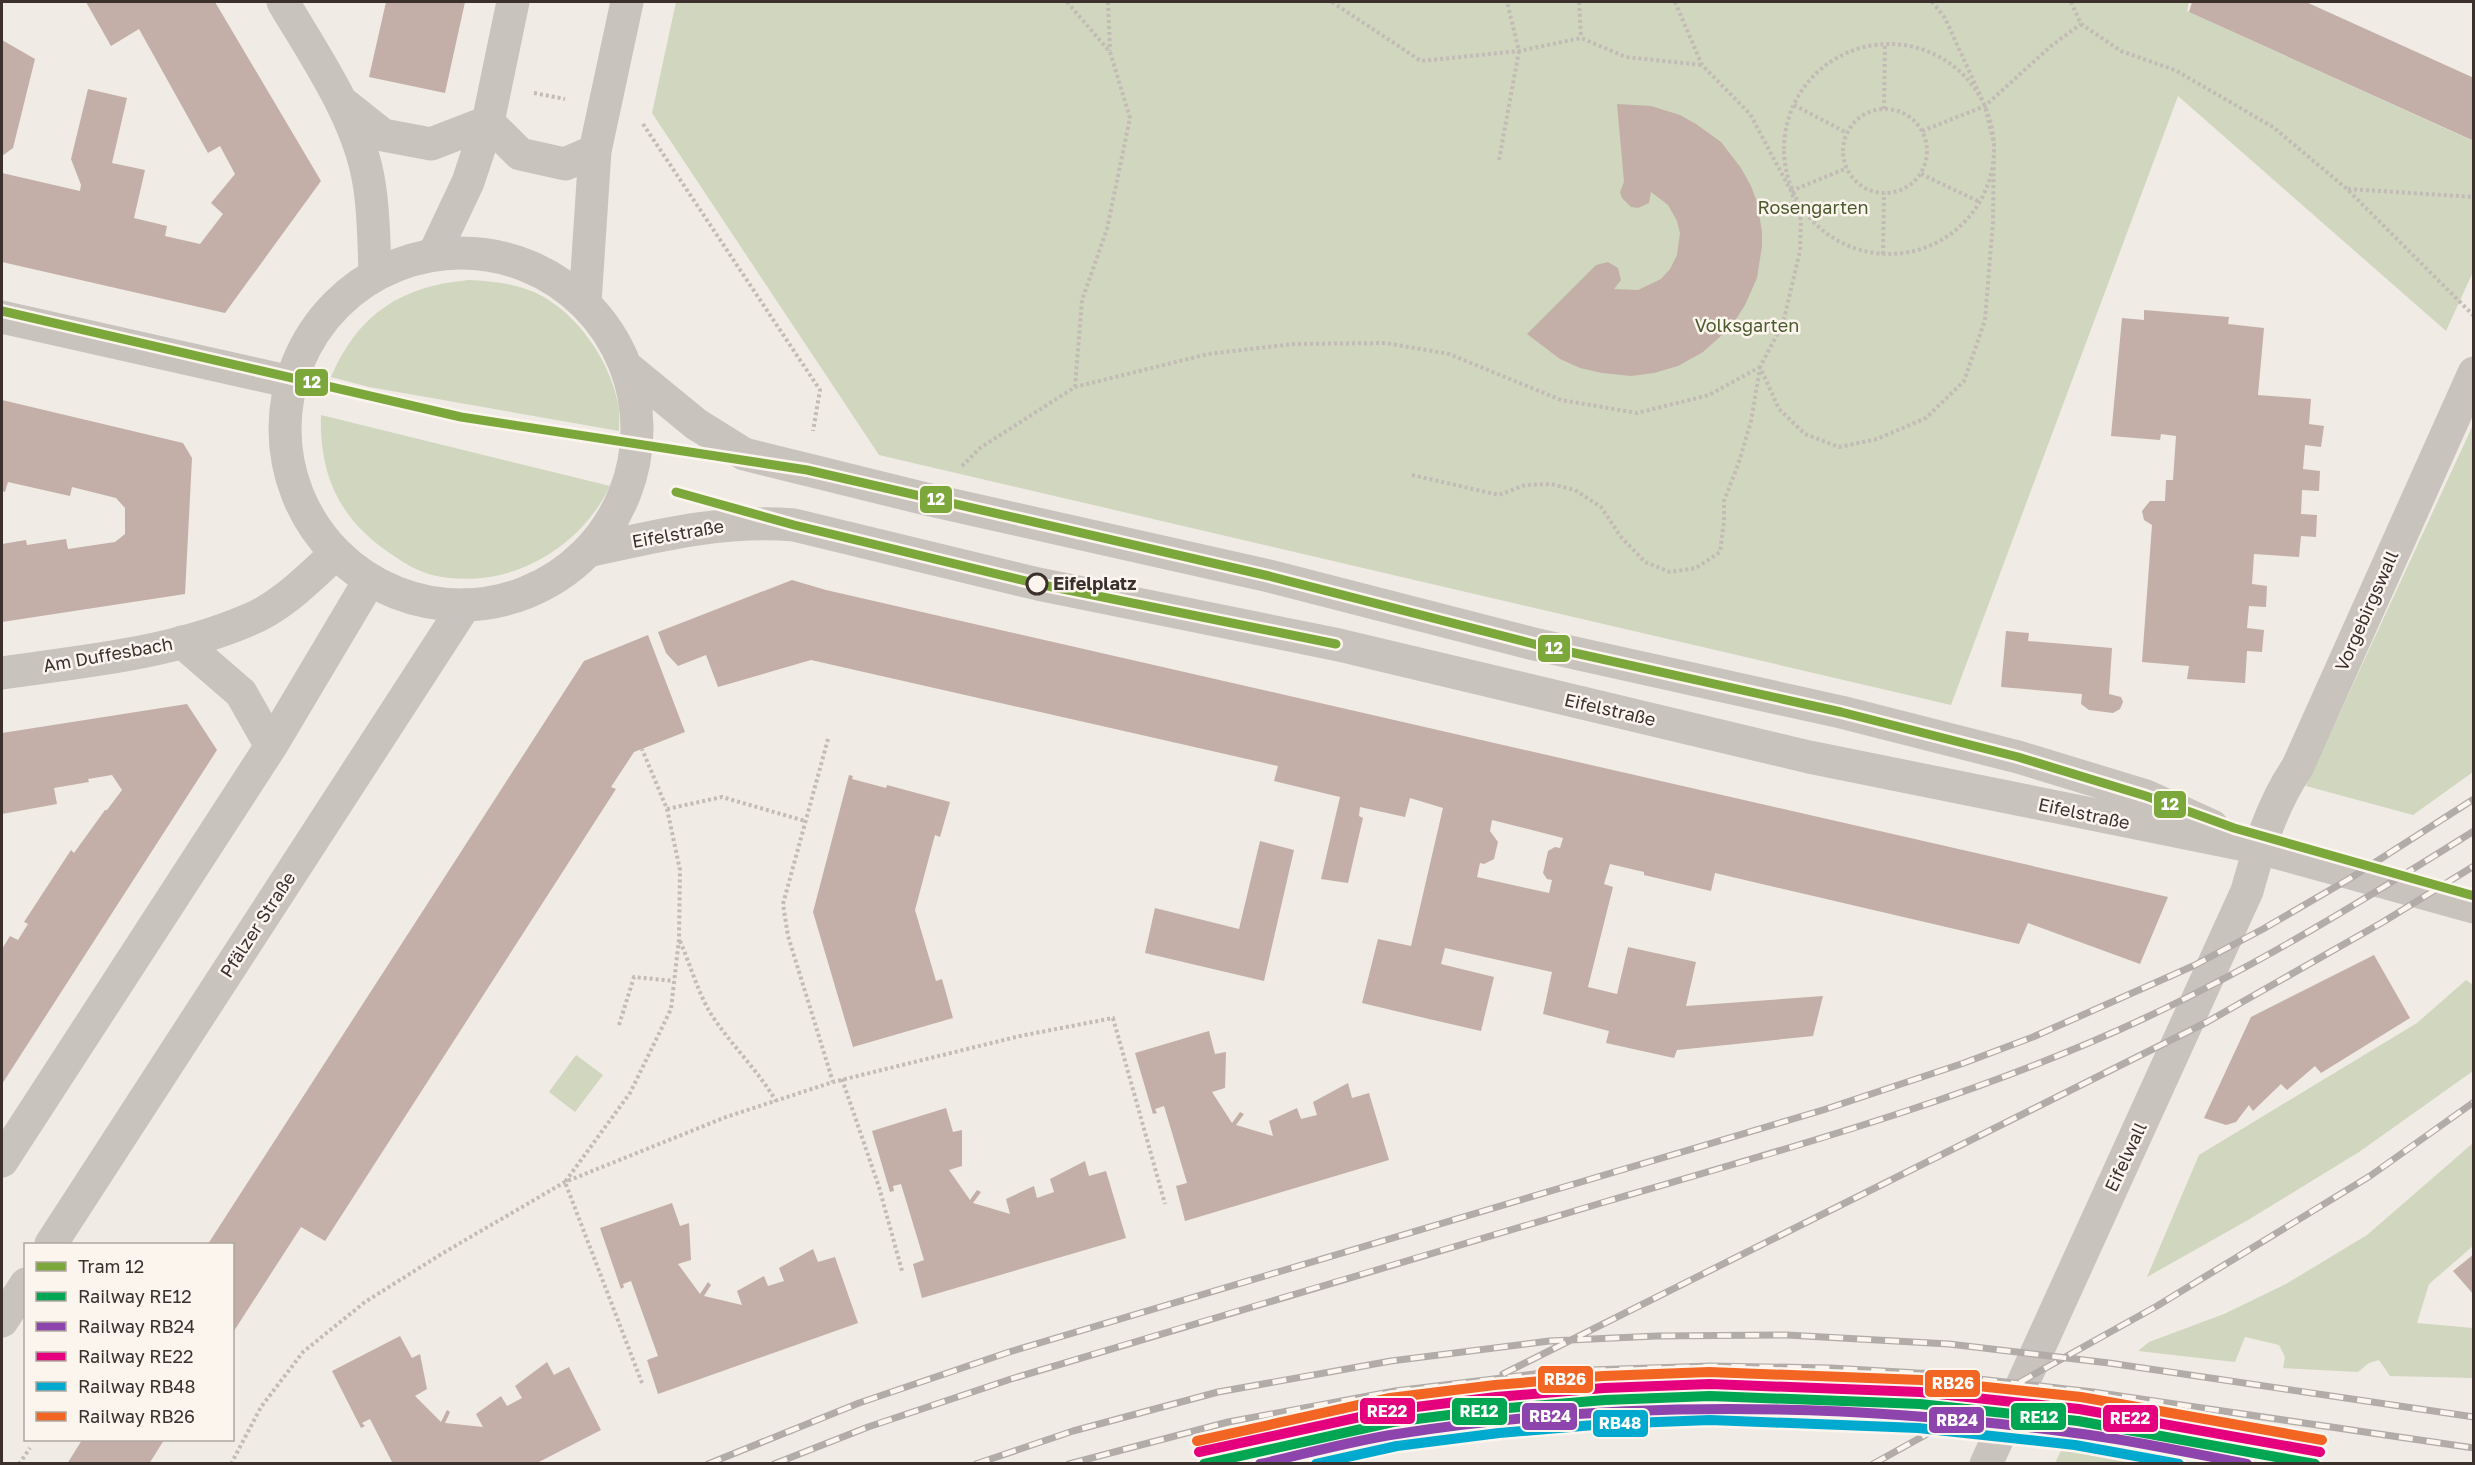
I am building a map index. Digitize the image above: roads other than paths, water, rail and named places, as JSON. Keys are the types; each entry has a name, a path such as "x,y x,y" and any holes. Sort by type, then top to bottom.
{"street":[{"path":"283,2 342,103 369,182 375,274"},
{"path":"435,252 468,182 488,122 513,2"},
{"path":"585,303 595,151 627,2"},
{"path":"342,103 383,135 432,144 488,122"},
{"path":"488,122 519,154 565,164 595,151"},
{"path":"435,252 486,254 533,267 566,286 604,325 628,369 638,424 635,462 624,498 609,525 588,551 554,579 521,595 465,605 419,600 368,583 344,567 333,556 311,519 293,479 286,428 291,382 309,339 351,291 375,274 435,252"},
{"path":"2,317 291,382"},
{"name":"Eifelstraße","path":"628,369 696,424 744,454 926,499 1269,576 1534,644 1841,712 2018,757 2146,796 2260,848"},
{"name":"Vorgebirgswall","path":"2260,848 2282,789 2297,768 2474,373"},
{"name":"Eifelstraße","path":"588,551 716,526 764,522 794,525 1038,584 1339,645 1809,757 2260,848"},
{"name":"Am Duffesbach","path":"2,673 153,651 247,621 293,593 333,556"},
{"path":"2,1161 271,746 368,583"},
{"name":"Pfälzer Straße","path":"52,1243 465,605"},
{"path":"183,642 241,693 271,746"},
{"path":"2260,848 2474,907"},
{"name":"Eifelwall","path":"1986,1464 2247,891 2260,848"},
{"path":"2,1321 24,1287"}],"railway":[{"path":"708,1464 859,1403 1009,1352 1823,1110 1964,1063 2033,1037 2193,966 2349,879 2474,799"},
{"path":"774,1464 868,1427 1011,1379 1812,1141 2014,1073 2145,1018 2230,975 2353,905 2474,831"},
{"path":"1503,1374 2207,1022 2383,922 2474,866"},
{"path":"1873,1464 2157,1306 2370,1176 2474,1102"},
{"path":"976,1464 1073,1431 1218,1392 1391,1361 1549,1341 1657,1336 1787,1335 1949,1344 2109,1363 2474,1417"},
{"path":"1069,1464 1228,1422 1395,1391 1558,1371 1711,1366 1831,1368 1935,1374 2093,1392 2474,1448"},
{"path":"1324,1464 1485,1383"}],"tram line":[{"name":"12","path":"2,311 461,417 807,470 1269,576 1534,644 1841,712 2018,757 2146,796 2234,828 2474,896"},
{"name":"12","path":"676,492 794,525 1038,584 1336,644"}],"rail line":[{"name":"RB26","path":"1197,1441 1390,1398 1495,1385 1603,1376 1709,1372 1921,1380 2081,1397 2322,1440"},
{"name":"RE22","path":"1199,1452 1392,1410 1496,1397 1604,1388 1710,1384 1920,1392 2079,1409 2320,1452"},
{"name":"RE12","path":"1204,1464 1393,1422 1497,1409 1605,1400 1710,1396 1920,1404 2078,1421 2315,1464"},
{"name":"RB24","path":"1260,1464 1380,1437 1481,1423 1651,1410 1736,1409 1821,1411 1991,1423 2118,1439 2247,1464"},
{"name":"RB48","path":"1316,1464 1397,1446 1499,1433 1606,1424 1710,1420 1918,1428 2075,1445 2179,1464"}],"place":[{"name":"Eifelplatz","path":"1037,584"}],"park label":[{"name":"Rosengarten","path":"1813,208"},
{"name":"Volksgarten","path":"1747,326"}]}
